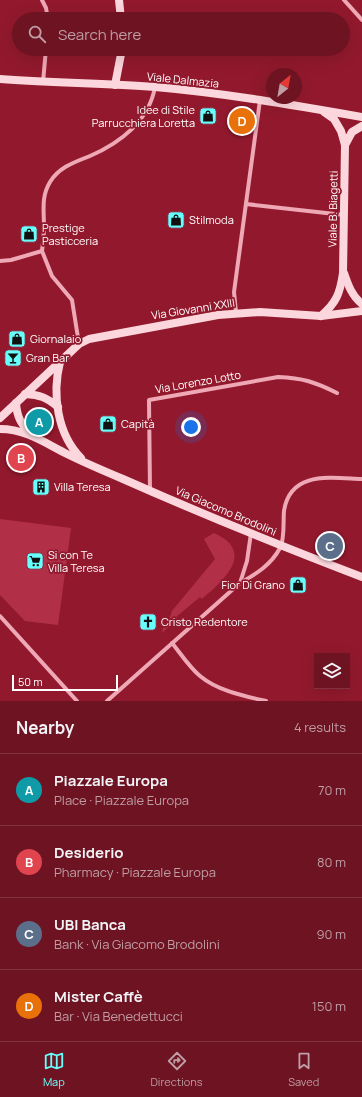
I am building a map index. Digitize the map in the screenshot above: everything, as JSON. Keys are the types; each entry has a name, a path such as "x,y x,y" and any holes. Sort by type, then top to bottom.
{"main road":[{"path":"119,0 120,12"},
{"path":"115,85 121,56"},
{"name":"Viale Dalmazia","path":"0,79 155,87 260,99 362,117"},
{"path":"318,109 334,119 341,132 345,145"},
{"path":"345,145 352,132 362,126"},
{"name":"Viale B. Biagetti","path":"343,273 345,145"},
{"path":"343,273 349,288 356,299 362,304"},
{"path":"321,316 331,307 336,299 341,287 343,273"},
{"name":"Via Giovanni XXIII","path":"0,418 79,344 89,339 236,313 260,312 321,316 362,312"},
{"path":"60,362 56,376 56,389 61,424 74,451 84,462"},
{"path":"25,394 47,398 58,407"},
{"path":"16,403 20,422 31,435"},
{"name":"Via Giacomo Brodolini","path":"0,429 12,429 31,435 84,462 150,491 281,546 362,577"}],"street":[{"path":"42,0 47,12"},
{"path":"344,0 362,20"},
{"path":"43,82 45,56"},
{"path":"79,344 72,300 52,276 42,251 44,221 43,199 50,182 61,168 101,151 120,140 141,118 149,107 153,99 155,87"},
{"path":"236,313 234,292 260,99"},
{"path":"246,204 344,214"},
{"path":"0,261 11,260 42,251"},
{"name":"Via Lorenzo Lotto","path":"150,491 148,400 278,377 300,378 321,384 337,393"},
{"path":"107,701 240,583 261,570 273,560 281,546 284,509 290,495 300,484 312,479 362,479"},
{"path":"240,583 248,561 251,533"},
{"path":"0,616 77,701"},
{"path":"172,643 201,677 225,690 266,701"}],"shaded area":[{"name":"Si con Te Villa Teresa","path":"0,519 71,528 58,625 25,621 0,595"},
{"path":"214,533 225,539 230,544 234,552 232,567 221,582 202,599 200,597 176,617 177,619 162,633 163,628 167,627 172,611 215,559 204,539"}],"place":[{"name":"Idee di Stile Parrucchiera Loretta","path":"208,116"},
{"name":"Mister Caffè","path":"242,121"},
{"name":"Stilmoda","path":"176,220"},
{"name":"Prestige Pasticceria","path":"29,234"},
{"name":"Giornalaio","path":"17,339"},
{"name":"Gran Bar","path":"13,358"},
{"name":"Piazzale Europa","path":"39,422"},
{"name":"Capità","path":"108,424"},
{"name":"Desiderio","path":"21,458"},
{"name":"Villa Teresa","path":"41,487"},
{"name":"UBI Banca","path":"330,546"},
{"name":"Si con Te Villa Teresa","path":"35,561"},
{"name":"Fior Di Grano","path":"298,585"},
{"name":"Cristo Redentore","path":"148,622"}]}
